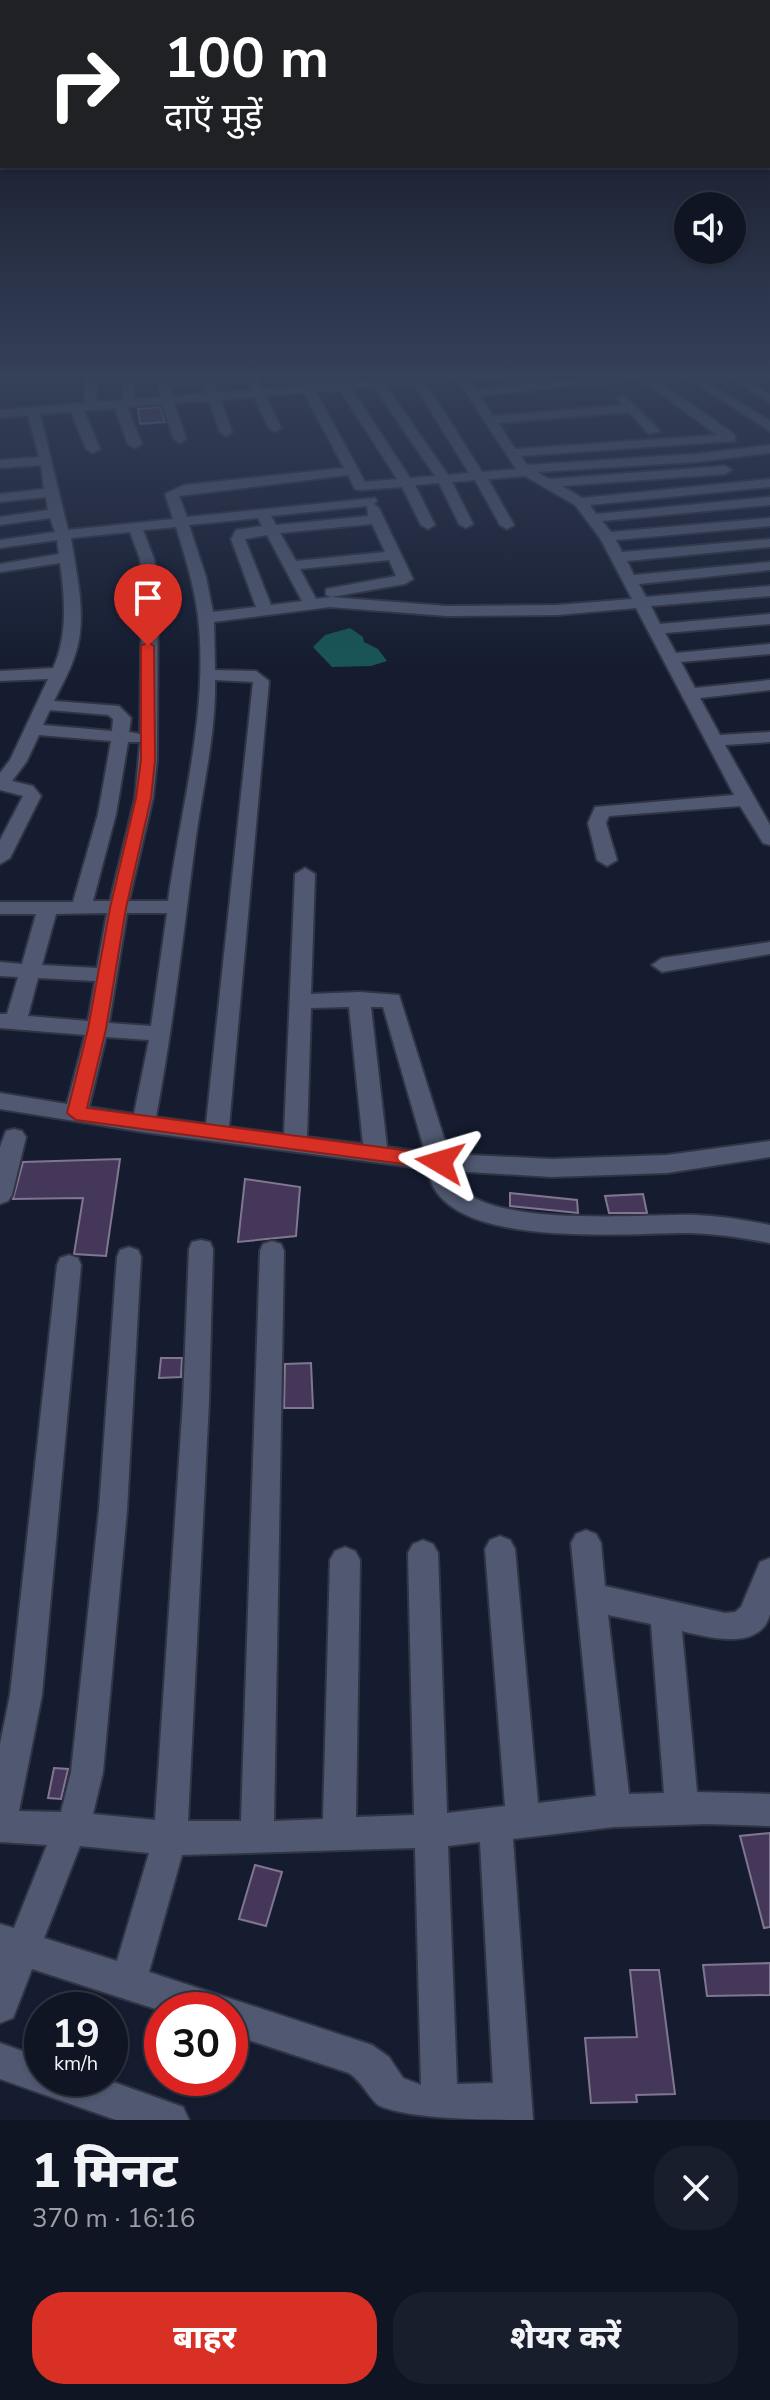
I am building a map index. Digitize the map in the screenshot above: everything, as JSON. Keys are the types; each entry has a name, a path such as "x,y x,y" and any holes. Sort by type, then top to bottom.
{"street":[{"path":"0,858 32,796 27,790 0,784 18,761 68,653 73,598 69,557 55,513 49,472"},
{"path":"143,1124 161,1034 201,758 207,675 206,618 199,577 172,497 176,491 344,472"},
{"path":"206,618 266,612 401,582 404,575 370,501 352,472"},
{"path":"400,472 428,525"},
{"path":"439,472 466,524"},
{"path":"475,472 507,525"},
{"path":"360,486 511,472"},
{"path":"529,472 580,502 607,537 745,800 770,839"},
{"path":"655,472 671,494"},
{"path":"548,483 704,472"},
{"path":"580,502 770,483"},
{"path":"4,490 52,492"},
{"path":"0,544 370,501"},
{"path":"594,518 770,501"},
{"path":"0,521 55,513"},
{"path":"263,514 310,600"},
{"path":"266,612 238,536 246,532 377,519"},
{"path":"607,537 770,522"},
{"path":"76,1113 97,1029 118,908 144,798 150,580 147,559 135,527"},
{"path":"619,557 770,543"},
{"path":"291,566 394,555"},
{"path":"0,568 69,557"},
{"path":"631,580 770,566"},
{"path":"310,600 411,609 503,611 644,604 770,591"},
{"path":"657,629 770,619"},
{"path":"670,658 770,649"},
{"path":"0,676 60,673"},
{"path":"207,675 249,675 261,681 217,1133"},
{"path":"690,694 770,685"},
{"path":"45,705 119,712 122,718 105,831 81,908"},
{"path":"33,729 148,739"},
{"path":"715,741 770,737"},
{"path":"607,860 597,823 602,811 745,800"},
{"path":"295,1143 305,874"},
{"path":"0,908 178,907"},
{"path":"48,908 30,971 8,1022 161,1034"},
{"path":"662,965 770,948"},
{"path":"0,969 106,975"},
{"path":"301,1001 385,998 395,1004 441,1171 464,1202 488,1212 550,1224 590,1228 729,1226 770,1234"},
{"path":"359,999 376,1154"},
{"path":"0,1101 143,1124 376,1154 441,1171 653,1164 770,1149"},
{"path":"0,1195 14,1137"},
{"path":"128,1983 170,1838 195,1416 201,1249"},
{"path":"257,1838 272,1251"},
{"path":"0,2005 12,1945 71,1828 87,1772 113,1510 129,1257"},
{"path":"69,1265 26,1695 0,1823 36,1829 71,1828 170,1838 257,1838 431,1831 510,1825 614,1811 682,1808 770,1810"},
{"path":"586,1543 614,1811"},
{"path":"248,2022 359,2058 376,2070 390,2091 407,2101 440,2112 514,2111 510,1825 500,1549"},
{"path":"423,1553 440,2112"},
{"path":"339,1835 345,1560"},
{"path":"592,1597 725,1627 741,1627 750,1621 757,1610 770,1571"},
{"path":"665,1614 682,1808"},
{"path":"12,1945 156,1992"},
{"path":"0,2061 24,2070"},
{"path":"100,2096 170,2120"}],"shaded area":[{"path":"350,628 363,637 364,642 378,649 387,661 371,666 332,667 313,647 325,635"}],"building":[{"path":"120,1159 106,1256 74,1254 83,1198 13,1199 23,1162"},
{"path":"245,1179 300,1187 296,1236 238,1242"},
{"path":"510,1193 577,1200 578,1213 510,1206"},
{"path":"643,1194 647,1213 609,1213 605,1196"},
{"path":"161,1358 182,1358 181,1377 159,1378"},
{"path":"311,1363 313,1408 284,1408 285,1364"},
{"path":"54,1768 68,1769 61,1799 48,1798"},
{"path":"770,1833 770,1927 764,1928 740,1836"},
{"path":"255,1865 282,1872 266,1926 239,1919"},
{"path":"770,1963 770,1995 707,1996 703,1965"},
{"path":"630,1970 659,1970 675,2094 636,2095 637,2102 591,2103 585,2038 637,2037"}],"route":[{"path":"148,646 148,760 144,798 118,908 97,1029 76,1113 440,1162"}]}
